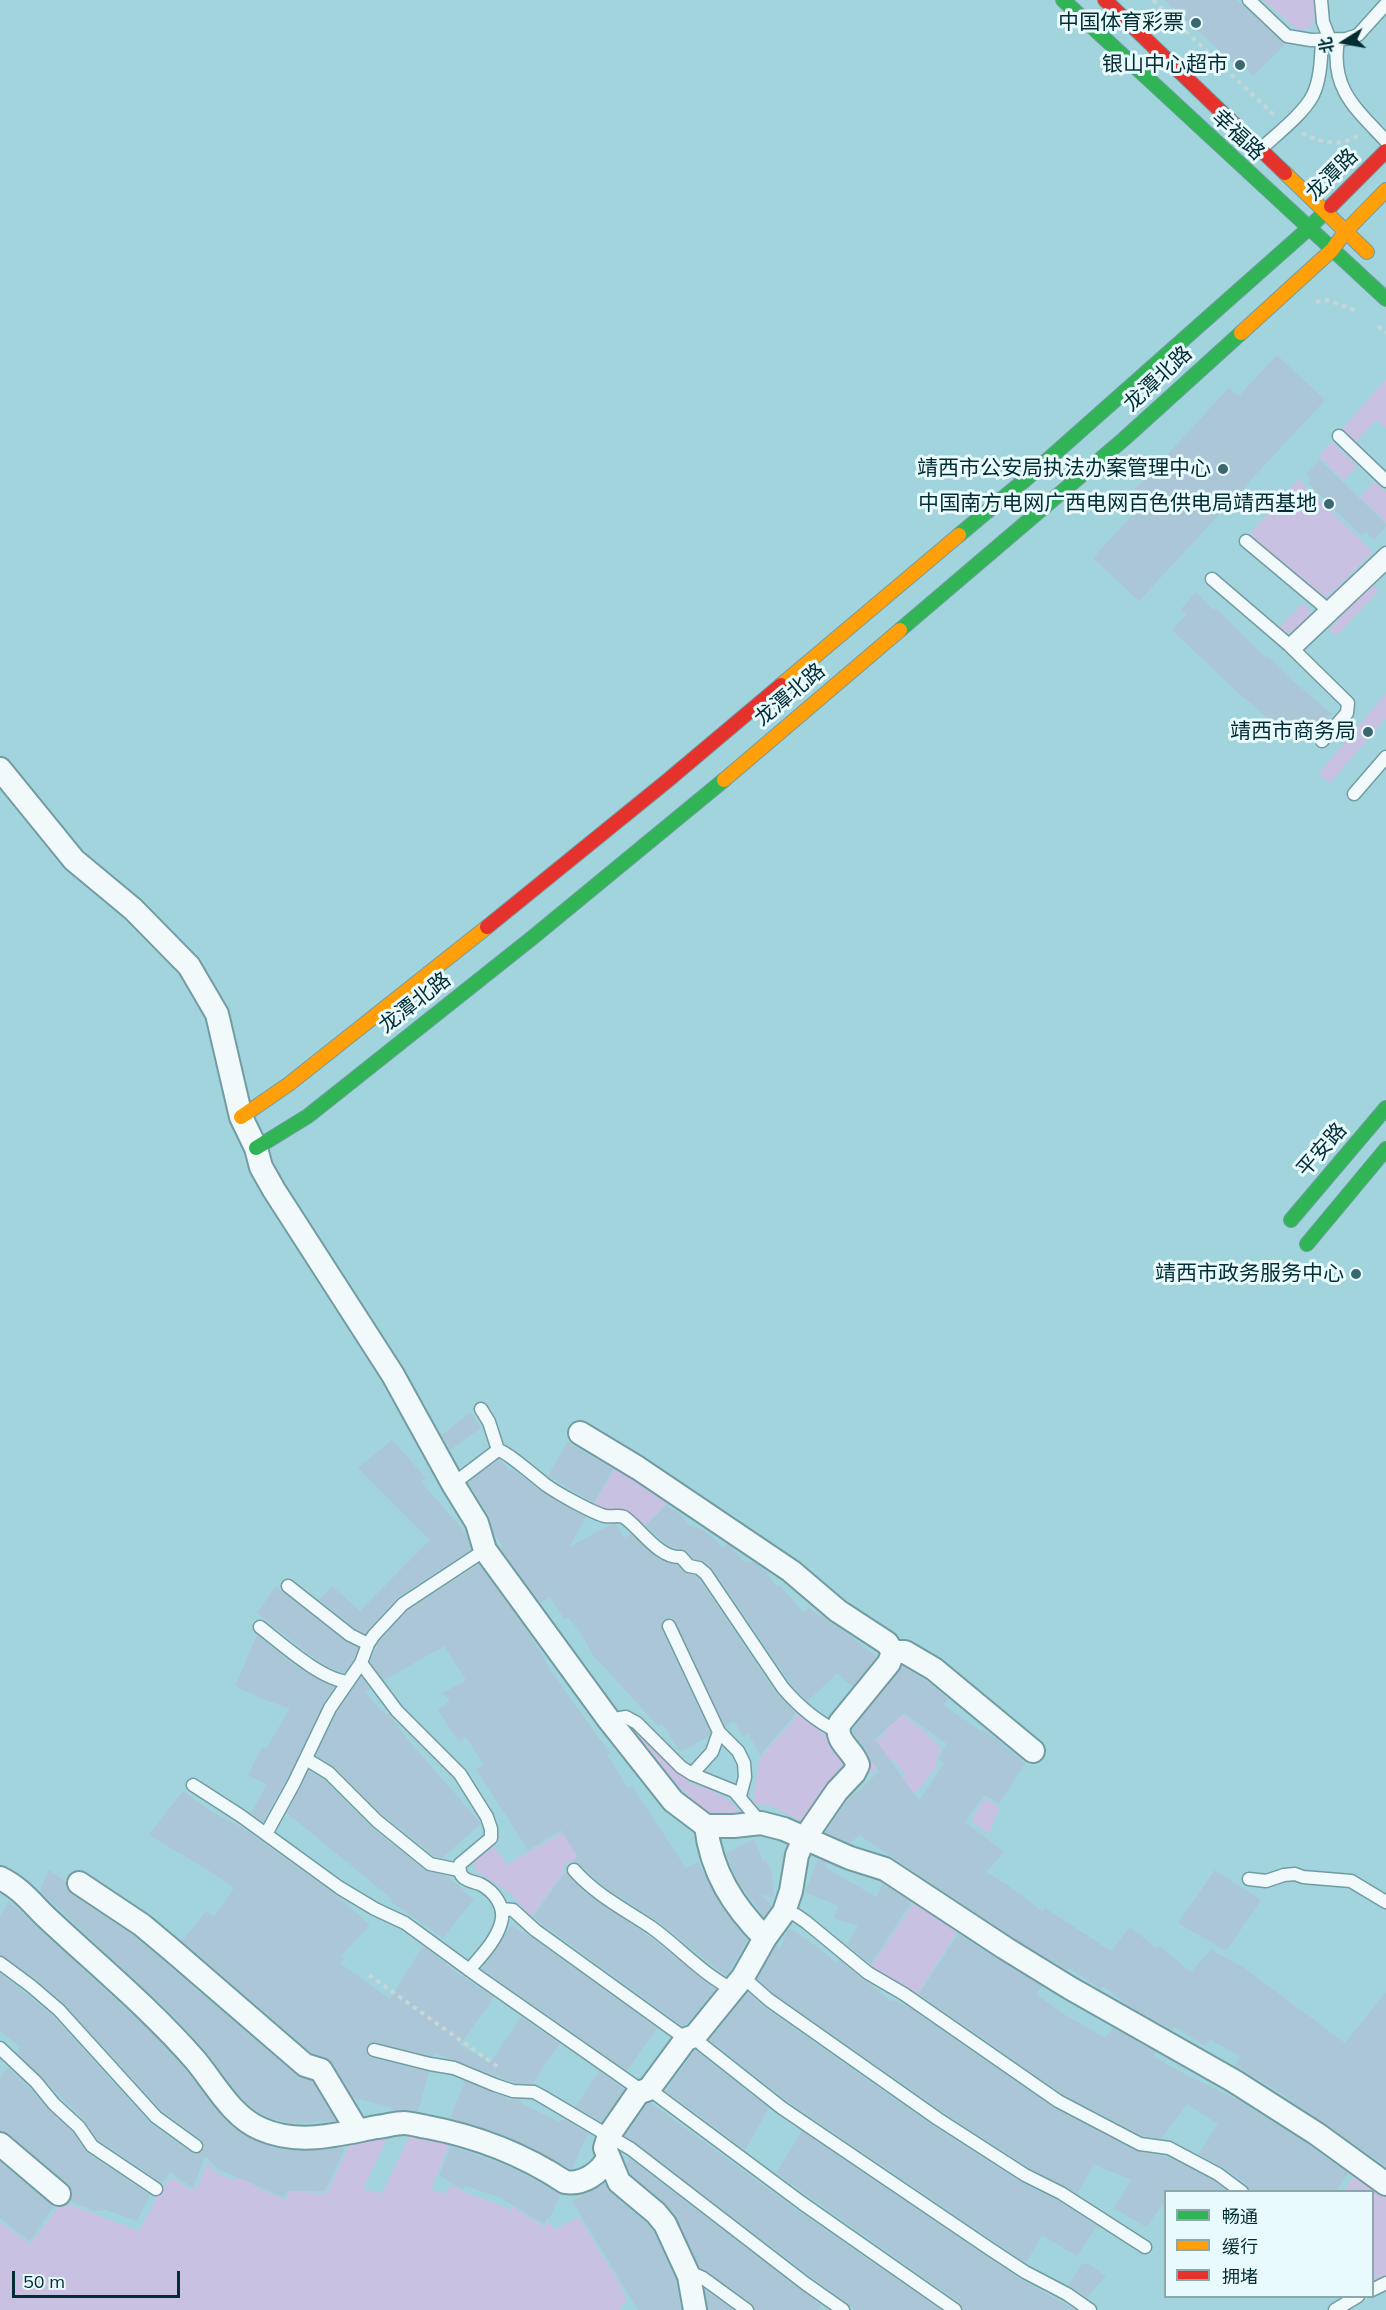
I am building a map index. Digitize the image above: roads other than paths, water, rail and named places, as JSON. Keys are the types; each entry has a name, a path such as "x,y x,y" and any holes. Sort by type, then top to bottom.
{"main road":[{"name":"幸福路","path":"1063,0 1386,299"},
{"name":"幸福路","path":"1105,0 1379,263"},
{"name":"龙潭路","path":"1308,229 1386,151"},
{"path":"1332,250 1345,232 1386,190"},
{"name":"龙潭北路","path":"241,1117 289,1084 387,1007 667,781 1026,479 1308,229"},
{"name":"龙潭北路","path":"256,1148 308,1116 689,810 1108,453 1332,250"},
{"name":"平安路","path":"1291,1220 1386,1108"},
{"path":"1307,1244 1386,1149"}],"street":[{"path":"0,769 74,860 133,909 189,966 217,1014 241,1117 256,1148 261,1167 274,1190 393,1375 477,1523 485,1550 609,1720 673,1801 706,1826 761,1823 784,1829 804,1839 885,1869 1070,1988 1234,2081 1317,2134 1386,2184"},
{"path":"580,1433 638,1468 791,1571 838,1611 887,1643 894,1652"},
{"path":"695,2310 689,2276 664,2224 656,2213 619,2182 605,2148 609,2135 645,2090 737,1983 784,1912 791,1891 797,1855 804,1839 858,1765 855,1757 839,1739 837,1731 846,1714 889,1663 894,1652"},
{"path":"894,1652 904,1652 934,1669 1033,1751"},
{"path":"706,1826 707,1840 718,1875 729,1897 765,1938"},
{"path":"0,1878 24,1894 46,1917 127,1989 196,2061 241,2116 261,2129 295,2137 326,2138 357,2130 404,2123 450,2131 509,2153 565,2182 574,2184 590,2177 608,2158"},
{"path":"78,1883 134,1920 165,1944 304,2065 321,2070 357,2130"},
{"path":"0,2144 59,2194"}],"lane":[{"path":"1249,0 1287,36 1330,40 1358,35 1386,4"},
{"path":"1321,0 1323,22 1336,56 1338,76 1351,101 1386,141"},
{"path":"1261,149 1308,104 1314,95 1330,40"},
{"path":"1339,436 1386,481"},
{"path":"1246,541 1326,608"},
{"path":"1291,647 1326,608 1386,553"},
{"path":"1291,647 1386,563"},
{"path":"1212,579 1291,647 1348,703 1347,712 1322,741"},
{"path":"1354,794 1386,757"},
{"path":"481,1409 489,1422 498,1450"},
{"path":"453,1484 498,1450"},
{"path":"498,1450 506,1452 525,1470 536,1475 566,1497 603,1516 624,1516 658,1549 674,1558 683,1558 692,1568 701,1570 783,1688 815,1718 837,1731"},
{"path":"266,1834 330,1708 361,1663 368,1644 403,1604 485,1550"},
{"path":"288,1586 350,1635 368,1644"},
{"path":"669,1626 719,1732 738,1751 744,1762 745,1777 740,1796"},
{"path":"260,1627 308,1663 337,1680 348,1682"},
{"path":"361,1663 397,1711 460,1774 487,1817 491,1838 460,1864 459,1870 462,1876 487,1888 495,1896 502,1910 502,1921 497,1934 469,1970"},
{"path":"609,1720 626,1717 637,1723 681,1767 692,1774 734,1791 761,1823"},
{"path":"692,1774 712,1752 719,1732"},
{"path":"306,1759 329,1773 377,1821 430,1864 459,1870"},
{"path":"192,1785 266,1834 340,1888 375,1909 405,1923 955,2310"},
{"path":"574,1869 598,1893 650,1927 700,1969 737,1983 769,2000 938,2119 1025,2175 1061,2193 1145,2247"},
{"path":"1249,1879 1266,1881 1277,1876 1295,1874 1303,1877 1351,1881 1386,1902"},
{"path":"502,1910 513,1910 535,1930 701,2044 782,2108 1025,2272 1067,2294 1090,2310"},
{"path":"784,1912 801,1918 868,1973 904,1994 1058,2101 1140,2144 1168,2148 1211,2170 1239,2190"},
{"path":"0,1963 59,2010 156,2117 196,2146"},
{"path":"0,2048 79,2127 92,2146 156,2189"},
{"path":"374,2050 454,2068 513,2091 527,2091 543,2097 631,2149 843,2310"},
{"path":"689,2276 696,2275 703,2278 747,2310"},
{"path":"1335,2310 1355,2298"}],"place":[{"name":"中国体育彩票","path":"1196,23"},
{"name":"银山中心超市","path":"1240,65"},
{"name":"靖西市公安局执法办案管理中心","path":"1223,469"},
{"name":"中国南方电网广西电网百色供电局靖西基地","path":"1329,504"},
{"name":"靖西市商务局","path":"1368,732"},
{"name":"靖西市政务服务中心","path":"1356,1274"}]}
